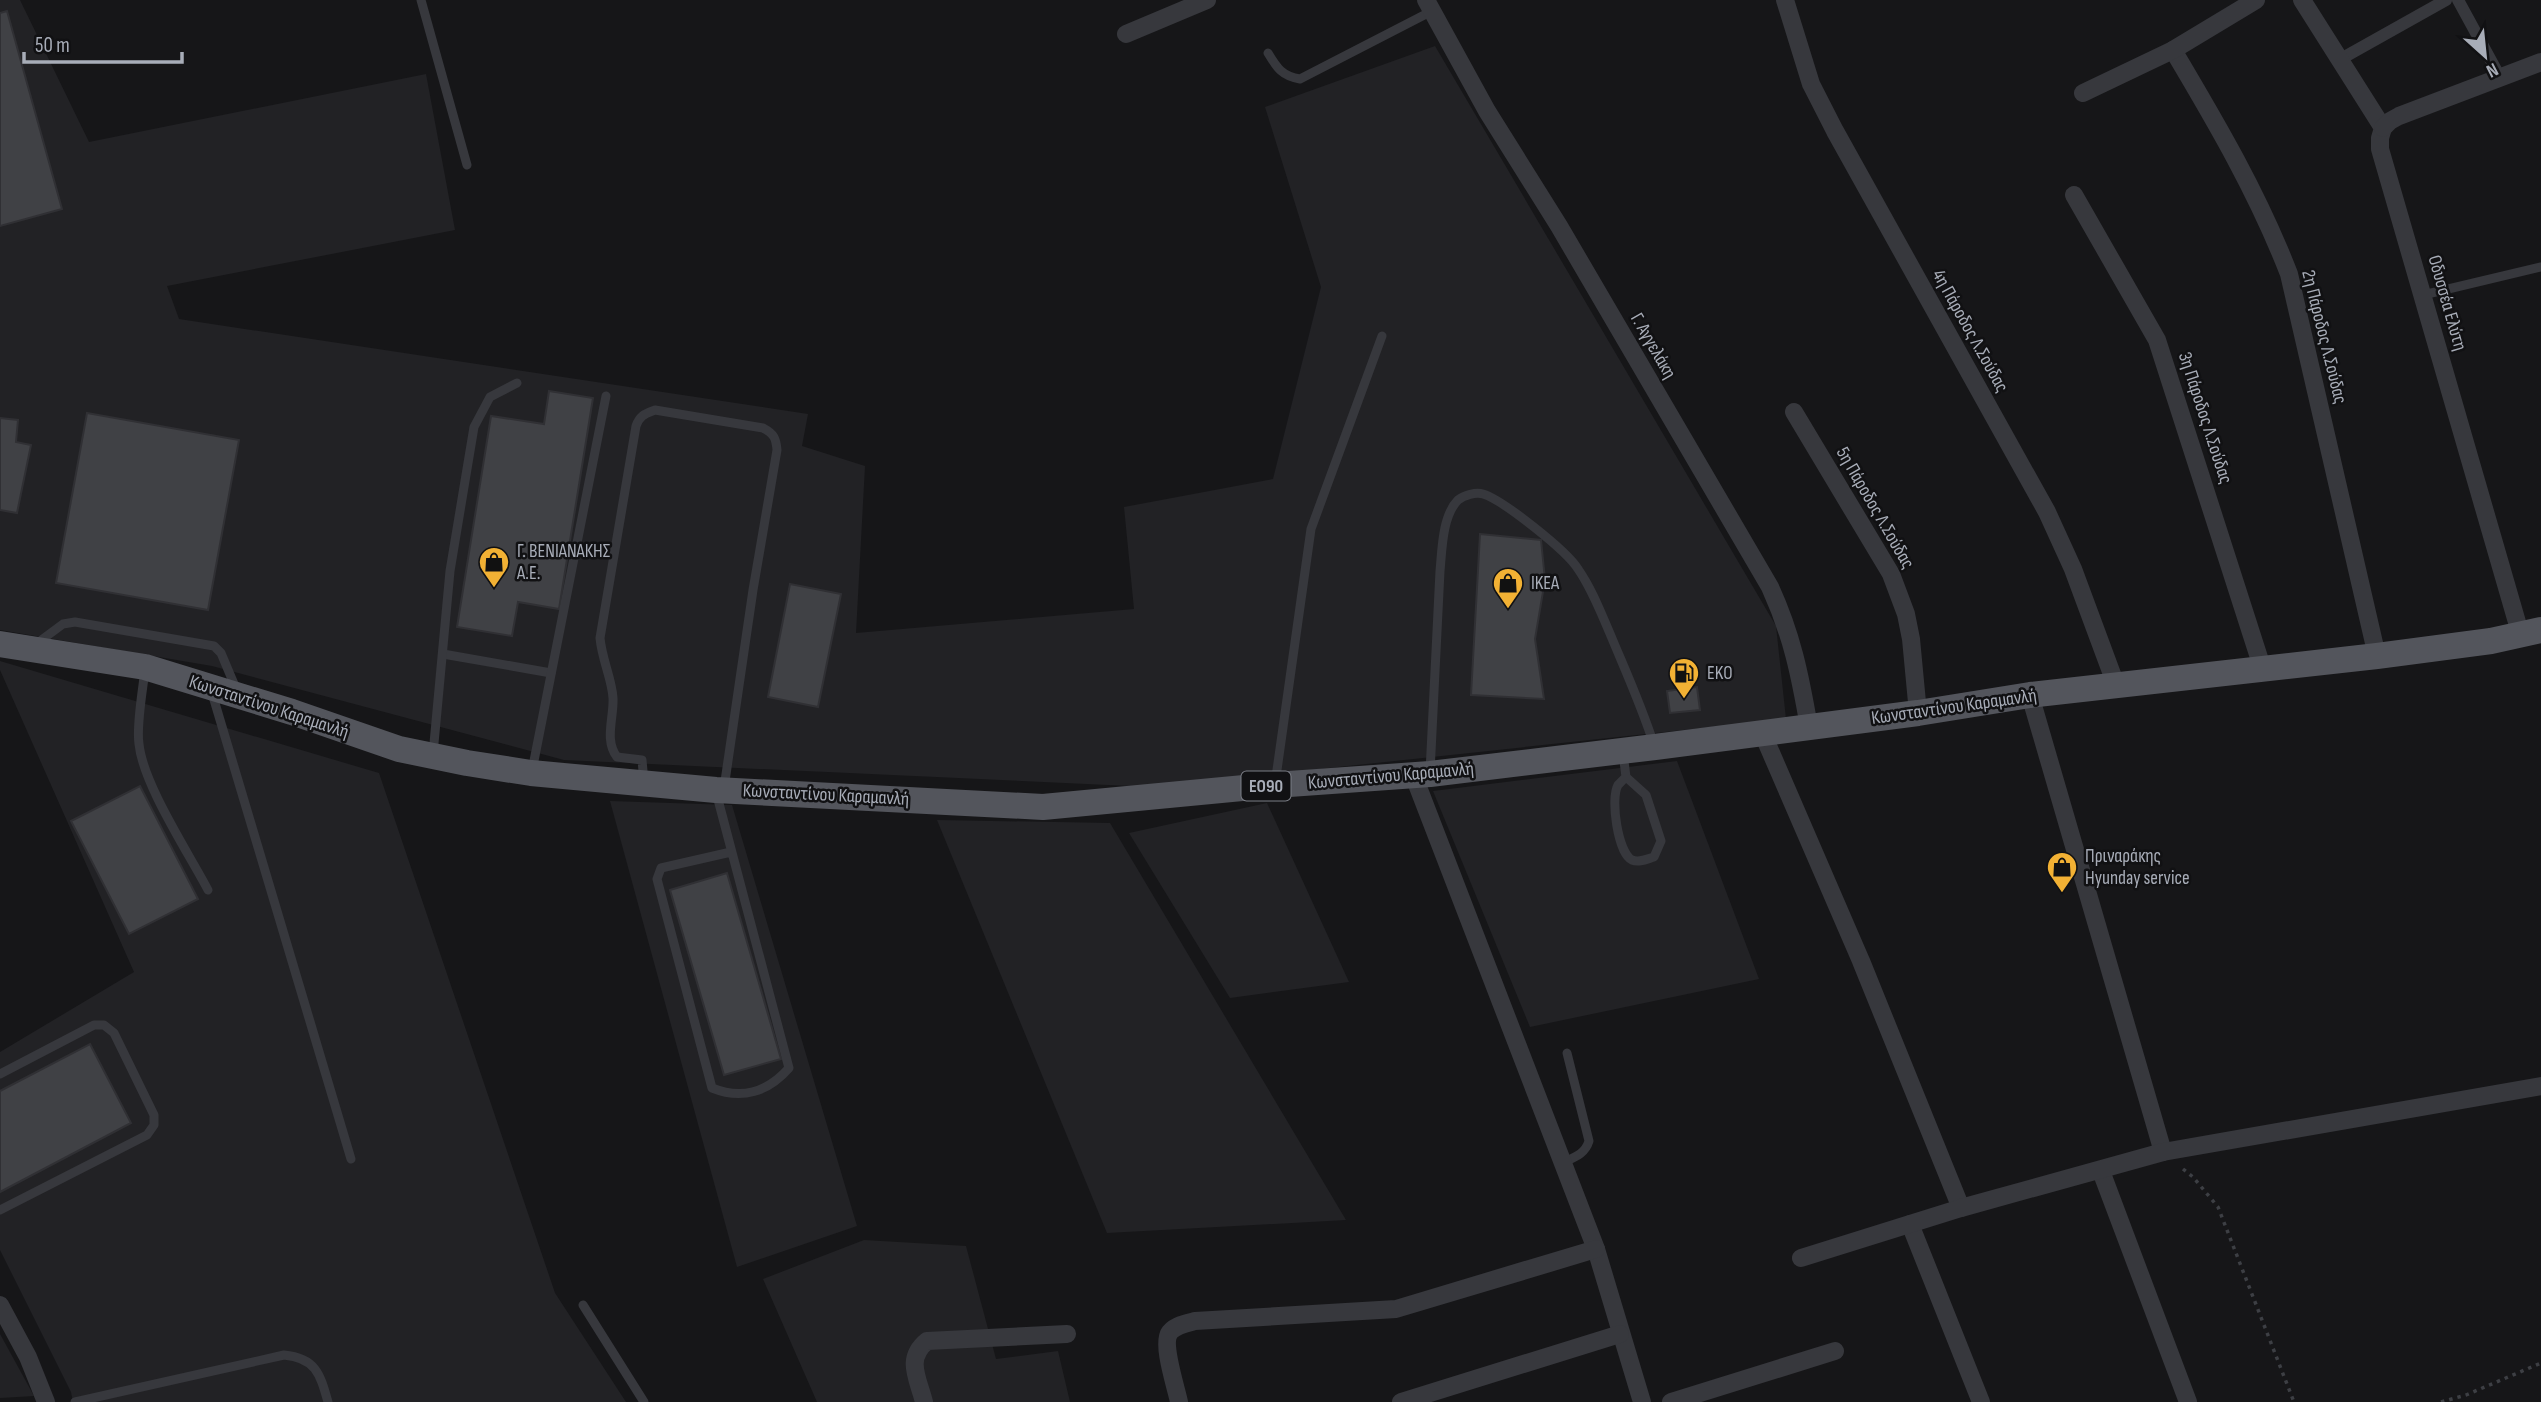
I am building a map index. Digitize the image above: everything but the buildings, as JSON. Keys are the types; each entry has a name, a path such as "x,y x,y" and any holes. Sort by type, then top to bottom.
{"main road":[{"name":"Κωνσταντίνου Καραμανλή","path":"0,644 145,667 399,749 531,773 720,789 1043,807 1421,774 1623,751 1918,713 2030,695 2377,656 2531,633"}],"street":[{"path":"1126,34 1207,0"},
{"name":"4η Πάροδος Λ.Σούδας","path":"1785,0 1811,84 1835,131 2047,512 2073,569 2116,685"},
{"path":"2083,93 2174,50 2256,0"},
{"path":"2302,0 2384,128 2399,116 2541,62"},
{"path":"2339,60 2446,0"},
{"path":"2458,0 2500,77"},
{"name":"Γ. Αγγελάκη","path":"1429,6 1487,111 1559,226 1770,587 1786,622 1797,660 1809,727"},
{"name":"2η Πάροδος Λ.Σούδας","path":"2174,50 2269,222 2289,274 2377,656"},
{"name":"Οδυσσέα Ελύτη","path":"2384,128 2380,149 2423,295 2531,633"},
{"name":"3η Πάροδος Λ.Σούδας","path":"2074,195 2157,340 2263,670"},
{"name":"5η Πάροδος Λ.Σούδας","path":"1794,412 1891,574 1906,614 1911,639 1918,713"},
{"path":"2030,695 2163,1152"},
{"path":"1762,732 1861,961 1961,1208"},
{"path":"1421,774 1596,1249 1642,1402"},
{"path":"1801,1258 1961,1208 2163,1152 2541,1086"},
{"path":"2101,1171 2188,1402"},
{"path":"1910,1224 1981,1402"},
{"path":"1179,1402 1166,1342 1171,1331 1182,1324 1396,1309 1596,1249"},
{"path":"0,1305 28,1357 46,1402"},
{"path":"924,1402 913,1363 917,1349 927,1342 1068,1334"},
{"path":"1401,1402 1620,1334"},
{"path":"1671,1402 1835,1351"}],"lane":[{"path":"421,0 467,165"},
{"path":"1268,53 1279,71 1289,78 1300,79 1429,6"},
{"path":"2423,295 2541,267"},
{"path":"1275,785 1311,529 1382,337"},
{"path":"433,756 450,571 474,427 490,397 517,383"},
{"path":"531,773 606,396"},
{"path":"645,784 642,760 617,757 612,750 610,740 613,696 600,639 636,426 644,414 655,411 763,428 773,433 777,450 720,789 731,852 789,1068 774,1084 743,1094 712,1088 657,879 661,868 731,852"},
{"path":"1421,774 1443,545 1449,515 1458,500 1471,494 1482,493 1497,501 1562,548 1578,567 1632,684 1655,747"},
{"path":"31,649 63,624 75,622 214,646 221,653 238,696"},
{"path":"443,654 551,673"},
{"path":"145,667 138,742 142,761 158,797 208,890"},
{"path":"211,688 351,1158"},
{"path":"1623,751 1626,778 1646,794 1661,841 1654,857 1640,861 1630,859 1625,853 1613,810 1618,785 1626,778"},
{"path":"0,1074 94,1025 104,1025 114,1033 154,1115 154,1125 147,1135 0,1210"},
{"path":"1563,1162 1581,1154 1587,1149 1589,1141 1567,1053"},
{"path":"583,1305 644,1402"},
{"path":"77,1402 284,1355 299,1356 311,1363 321,1379 328,1402"}],"path":[{"path":"2163,1152 2193,1177 2218,1207 2294,1402"},
{"path":"2441,1402 2466,1395 2541,1363"}],"shaded area":[{"path":"0,0 20,0 89,142 426,74 455,230 167,286 179,319 808,414 802,446 865,466 856,633 1134,609 1124,507 1273,479 1321,287 1265,107 1435,46 1776,626 1786,719 1152,787 564,760 212,666 0,630"},
{"path":"0,661 379,773 555,1293 626,1402 73,1402 71,1392 0,1250 0,1052 134,972 0,670"},
{"path":"1677,761 1759,979 1530,1027 1433,791"},
{"path":"610,801 732,805 857,1226 737,1267"},
{"path":"1267,803 1349,982 1230,998 1129,833"},
{"path":"937,820 1110,823 1346,1220 1107,1233"},
{"path":"864,1240 966,1246 996,1359 1058,1351 1070,1402 817,1402 763,1279"},
{"path":"0,1334 34,1396 0,1398"}],"place":[{"name":"Γ. ΒΕΝΙΑΝΑΚΗΣ A.E.","path":"494,589"},
{"name":"IKEA","path":"1508,610"},
{"name":"EKO","path":"1684,700"},
{"name":"Πριναράκης Hyunday service","path":"2062,894"}]}
